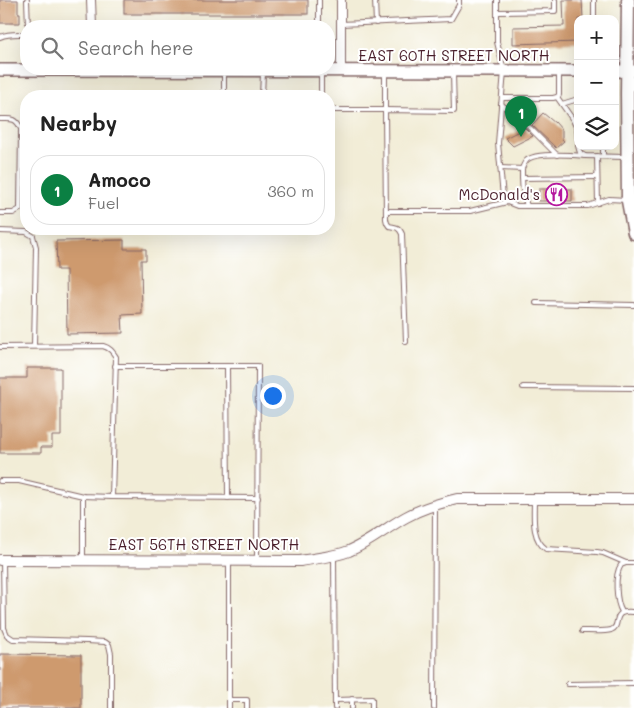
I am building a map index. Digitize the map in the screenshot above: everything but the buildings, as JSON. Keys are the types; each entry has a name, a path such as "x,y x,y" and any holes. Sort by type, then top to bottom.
{"main road":[{"path":"628,0 631,26 626,72 628,157 634,233"},
{"name":"EAST 60TH STREET NORTH","path":"0,70 20,70"},
{"name":"EAST 60TH STREET NORTH","path":"335,71 574,71"}],"street":[{"path":"91,0 92,20"},
{"path":"341,0 341,71"},
{"name":"EAST 56TH STREET NORTH","path":"1,560 300,561 347,552 372,540 407,516 457,499 634,499"}],"lane":[{"path":"27,0 28,20"},
{"path":"319,0 319,20"},
{"path":"375,0 376,23"},
{"path":"341,24 451,19 459,5 459,0"},
{"path":"497,0 498,42 504,71 498,143 503,197 507,202 517,206 588,206 609,199 631,201"},
{"path":"497,12 555,11 555,0"},
{"path":"594,0 594,15"},
{"path":"0,37 20,34"},
{"path":"385,71 386,211 389,226 398,227 402,234 406,342"},
{"path":"335,110 454,111 453,71"},
{"path":"557,97 559,94 559,71"},
{"path":"224,75 224,90"},
{"path":"262,90 263,75"},
{"path":"321,75 321,90"},
{"path":"502,98 557,97"},
{"path":"557,97 574,120"},
{"path":"562,104 574,100"},
{"path":"501,104 530,127 557,155"},
{"path":"0,119 13,119 18,122 20,127"},
{"path":"579,150 585,156"},
{"path":"603,150 603,156"},
{"path":"528,206 523,196 522,169 525,162 530,158 557,155 628,157"},
{"path":"596,204 597,156"},
{"path":"501,168 522,169"},
{"path":"522,178 597,177"},
{"path":"386,211 470,211 507,202"},
{"path":"0,213 13,213 20,209"},
{"path":"0,231 20,232"},
{"path":"31,235 36,247 34,346"},
{"path":"536,303 634,306"},
{"path":"0,346 103,346 109,347 112,351 116,357 112,497"},
{"path":"116,366 258,366 257,561"},
{"path":"227,366 228,498"},
{"path":"523,387 634,388"},
{"path":"0,481 19,481 83,496 258,498"},
{"path":"83,496 83,560"},
{"path":"534,499 534,523 538,542 542,547 551,550 603,553 626,563 634,563"},
{"path":"434,708 435,505"},
{"path":"334,555 335,708"},
{"path":"1,560 4,628 7,635 13,639 104,642 108,645 111,654 111,708"},
{"path":"229,560 229,708"},
{"path":"622,612 618,601 617,574 621,565 626,563"},
{"path":"622,612 634,612"},
{"path":"582,631 612,630 616,627 619,615 622,612"},
{"path":"568,684 634,683"},
{"path":"335,700 372,699 372,708"},
{"path":"229,700 247,700 248,708"},
{"path":"352,700 352,708"}],"place":[{"name":"Amoco","path":"521,137"},
{"name":"McDonald's","path":"556,195"}]}
